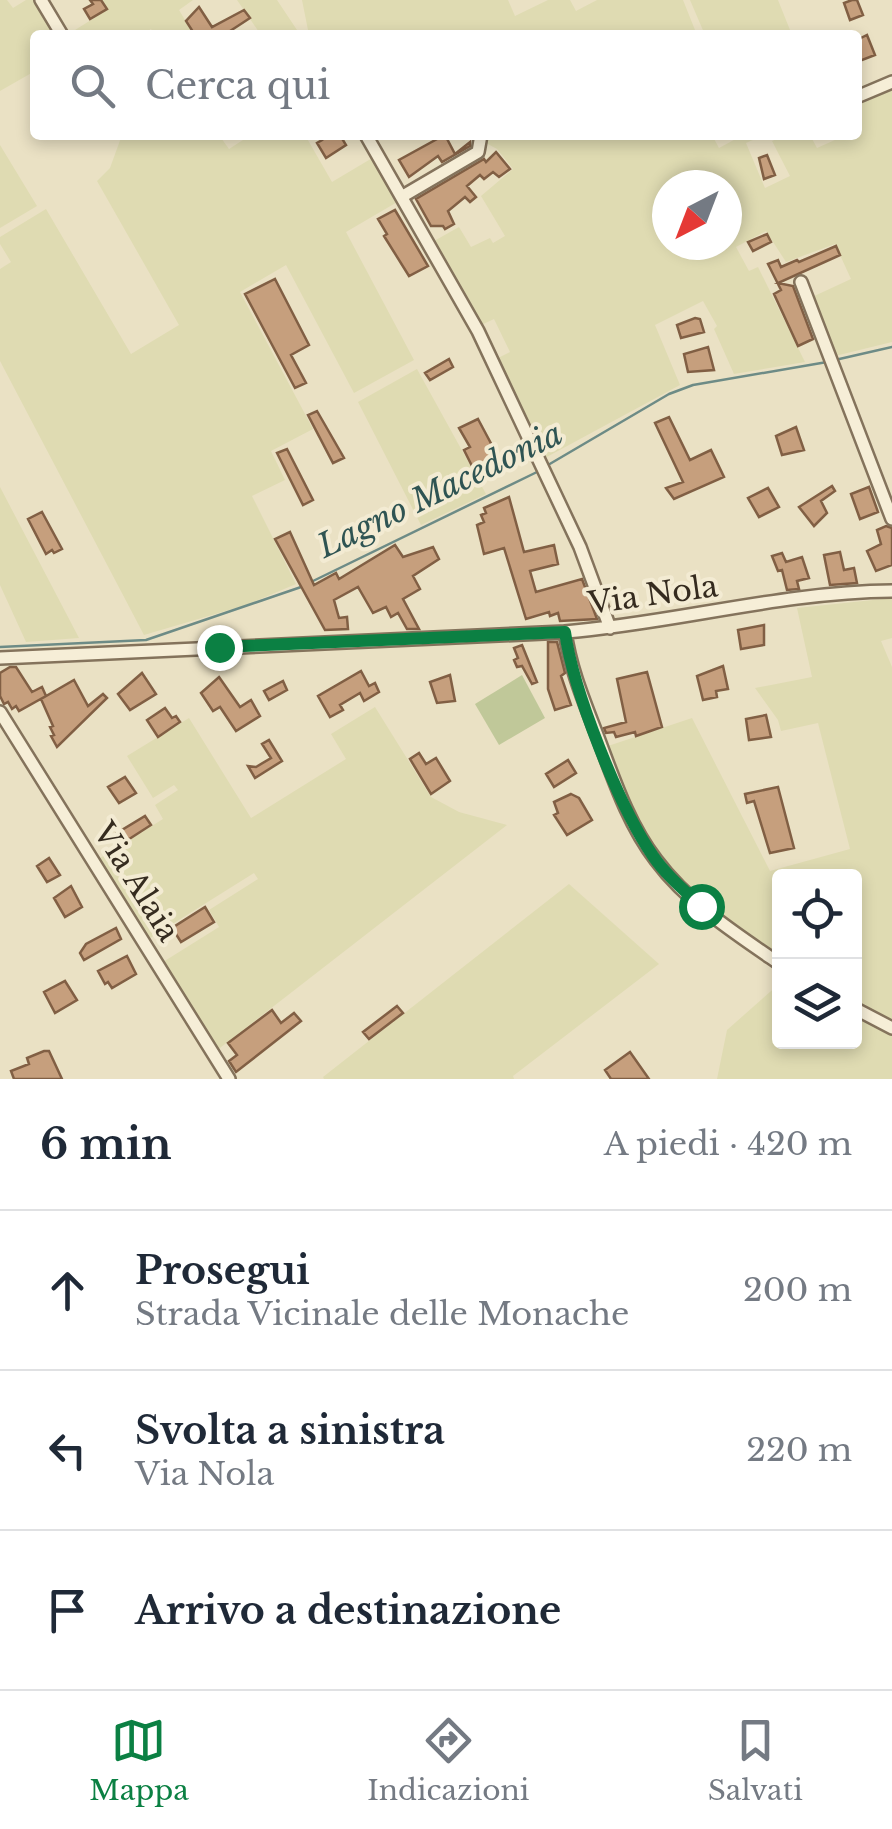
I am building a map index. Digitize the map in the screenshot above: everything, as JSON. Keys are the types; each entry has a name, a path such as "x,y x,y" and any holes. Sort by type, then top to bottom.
{"street":[{"path":"41,0 59,30"},
{"path":"862,94 892,82"},
{"path":"369,140 478,330 580,547 610,628"},
{"path":"403,196 478,152 480,140"},
{"path":"801,282 892,519"},
{"name":"Via Nola","path":"0,658 565,632 826,594 892,591"},
{"path":"565,632 573,670 607,762 650,851 701,906 773,959"},
{"name":"Via Alaia","path":"0,712 229,1079"},
{"path":"862,1012 892,1028"}],"shaded area":[{"path":"0,0 7,0 13,8 26,0 37,0 56,30 30,30 30,74 0,91"},
{"path":"102,0 193,0 179,10 191,30 75,30 107,10"},
{"path":"237,0 277,0 297,30 258,30"},
{"path":"302,0 508,0 515,16 548,0 570,0 576,11 597,0 683,0 695,30 308,30"},
{"path":"690,0 778,0 790,30 703,30"},
{"path":"892,84 892,342 835,356 810,298 851,279 835,244 786,262 766,231 742,244 742,170 652,170 652,260 742,258 749,271 758,267 805,362 734,374 714,329 717,326 703,301 655,325 680,385 543,459 496,359 510,352 494,319 479,326 434,241 459,227 471,247 505,236 481,196 513,169 486,140 715,140 719,148 734,140 753,140 746,143 765,188 790,176 772,141 813,140 817,148 835,140 862,140 862,98"},
{"path":"120,140 223,140 229,149 243,140 308,140 332,182 374,157 399,201 346,232 414,360 354,393 286,265 240,292 313,429 271,451 285,480 252,496 296,584 246,605 144,635 0,361 0,269 11,262 0,237 46,209 131,354 179,325 97,181 110,168"},
{"path":"0,145 37,206 0,228"},
{"path":"417,369 486,494 421,525 358,402"},
{"path":"0,487 79,638 26,642 0,585"},
{"path":"892,598 892,638 881,641 892,667 892,1025 862,1008 862,869 777,869 850,849 818,723 781,731 778,720 755,688 812,677 797,608"},
{"path":"375,707 431,797 459,812 507,825 216,1051 163,962 219,927 209,910 258,879 254,873 147,940 97,860 163,819 155,805 178,790 174,785 153,798 127,756 189,718 251,818 346,759 331,734"},
{"path":"692,718 770,871 772,955 713,912 664,865 637,822 605,747"},
{"path":"569,884 659,964 514,1079 324,1079 323,1077"},
{"path":"772,990 772,1049 862,1049 862,1014 892,1032 892,1079 717,1079 727,1030"}],"green space":[{"path":"522,675 545,718 499,745 475,704"}],"building":[{"path":"90,0 101,0 107,9 90,19 84,9 93,4"},
{"path":"857,0 863,15 850,20 844,3"},
{"path":"199,7 212,27 244,10 250,18 232,30 192,30 186,21"},
{"path":"867,35 875,55 862,60 862,38"},
{"path":"343,140 346,145 326,158 317,143"},
{"path":"435,140 448,140 455,154 470,142 470,146 442,162 438,156 409,177 399,160"},
{"path":"496,152 510,169 499,177 493,172 484,179 480,175 467,186 476,197 470,202 465,197 448,211 454,224 445,229 431,226 416,199 484,159 486,162"},
{"path":"767,155 775,175 764,179 759,158"},
{"path":"395,210 428,266 409,276 378,219"},
{"path":"767,234 771,242 753,251 748,242"},
{"path":"836,246 840,255 778,283 793,286 813,339 798,346 774,294 781,290 768,264 778,260 781,267"},
{"path":"275,279 309,345 291,355 306,383 295,388 245,294"},
{"path":"700,319 704,332 681,338 677,325"},
{"path":"708,347 714,370 688,372 684,354"},
{"path":"449,359 453,367 430,380 425,373"},
{"path":"317,411 344,458 333,463 308,415"},
{"path":"669,417 690,460 711,450 724,477 674,499 666,488 683,482 655,423"},
{"path":"478,419 503,466 478,478 464,450 470,447 459,428"},
{"path":"796,427 804,450 782,455 776,436"},
{"path":"287,449 313,500 303,505 277,453"},
{"path":"832,486 835,491 821,501 827,513 814,526 799,507"},
{"path":"869,487 878,512 860,519 851,494"},
{"path":"768,488 779,507 759,517 748,498"},
{"path":"509,497 524,552 554,545 558,564 530,571 536,592 582,579 597,619 560,621 558,613 550,616 549,612 526,619 504,548 484,554 477,525 484,522 484,508"},
{"path":"42,512 62,549 54,553 52,550 46,554 28,519"},
{"path":"892,528 892,565 876,571 867,551 881,544 877,530"},
{"path":"290,532 314,585 336,573 339,579 395,545 403,557 433,547 439,559 413,576 420,589 403,599 419,629 407,629 398,613 391,617 386,607 373,613 358,587 334,600 339,618 347,617 348,629 325,630 275,539"},
{"path":"840,552 844,570 854,568 857,583 830,585 824,555"},
{"path":"782,553 786,562 802,557 809,578 797,581 799,589 787,590 782,570 778,571 772,556"},
{"path":"764,625 764,645 741,649 738,630"},
{"path":"548,642 557,642 565,673 561,676 571,705 555,710 548,689"},
{"path":"522,645 537,682 532,684 514,660 518,658 514,648"},
{"path":"723,666 728,689 716,691 717,697 703,700 697,676"},
{"path":"16,667 32,692 42,687 46,696 19,711 8,702 4,704 0,673"},
{"path":"361,671 369,686 375,683 379,692 364,701 360,693 340,705 343,710 330,717 318,696"},
{"path":"647,672 662,727 636,736 635,732 616,737 614,732 606,733 604,728 626,722 617,679"},
{"path":"142,673 156,694 130,710 118,694"},
{"path":"450,675 455,701 437,703 430,682"},
{"path":"219,677 240,707 251,700 260,716 236,731 220,707 213,711 201,693"},
{"path":"74,680 88,706 103,694 107,698 57,747 41,699"},
{"path":"283,681 287,690 269,700 264,691"},
{"path":"165,708 180,722 158,737 147,720"},
{"path":"766,715 771,737 749,740 746,719"},
{"path":"269,740 282,761 255,778 248,766 256,767 271,758 262,744"},
{"path":"419,753 426,764 436,758 450,781 431,794 410,759"},
{"path":"568,760 576,773 554,787 546,774"},
{"path":"125,777 136,793 119,803 108,787"},
{"path":"778,787 794,848 770,853 754,801 747,803 745,794"},
{"path":"571,794 579,798 592,820 567,835 554,815 558,813 554,802"},
{"path":"145,816 151,825 123,843 117,833"},
{"path":"49,858 60,875 47,882 37,866"},
{"path":"71,886 82,907 65,917 54,898"},
{"path":"205,907 214,922 181,942 172,928"},
{"path":"116,928 121,939 84,960 80,953 86,944"},
{"path":"127,956 136,974 112,988 108,982 105,984 98,971"},
{"path":"65,981 77,1000 55,1013 44,992"},
{"path":"397,1006 403,1013 369,1039 363,1032"},
{"path":"272,1010 281,1023 294,1013 301,1021 236,1072 229,1061 237,1055 228,1043"},
{"path":"49,1051 62,1079 14,1079 11,1071 29,1064 27,1058"},
{"path":"630,1052 649,1079 611,1079 605,1070"}],"waterway":[{"name":"Lagno Macedonia","path":"835,360 892,347"},
{"name":"Lagno Macedonia","path":"548,465 669,394 693,385 827,362"},
{"name":"Lagno Macedonia","path":"311,582 537,472"},
{"name":"Lagno Macedonia","path":"0,647 146,640 304,586"}],"route":[{"path":"219,647 565,632 573,670 621,795 644,842 666,873 701,906"}]}
